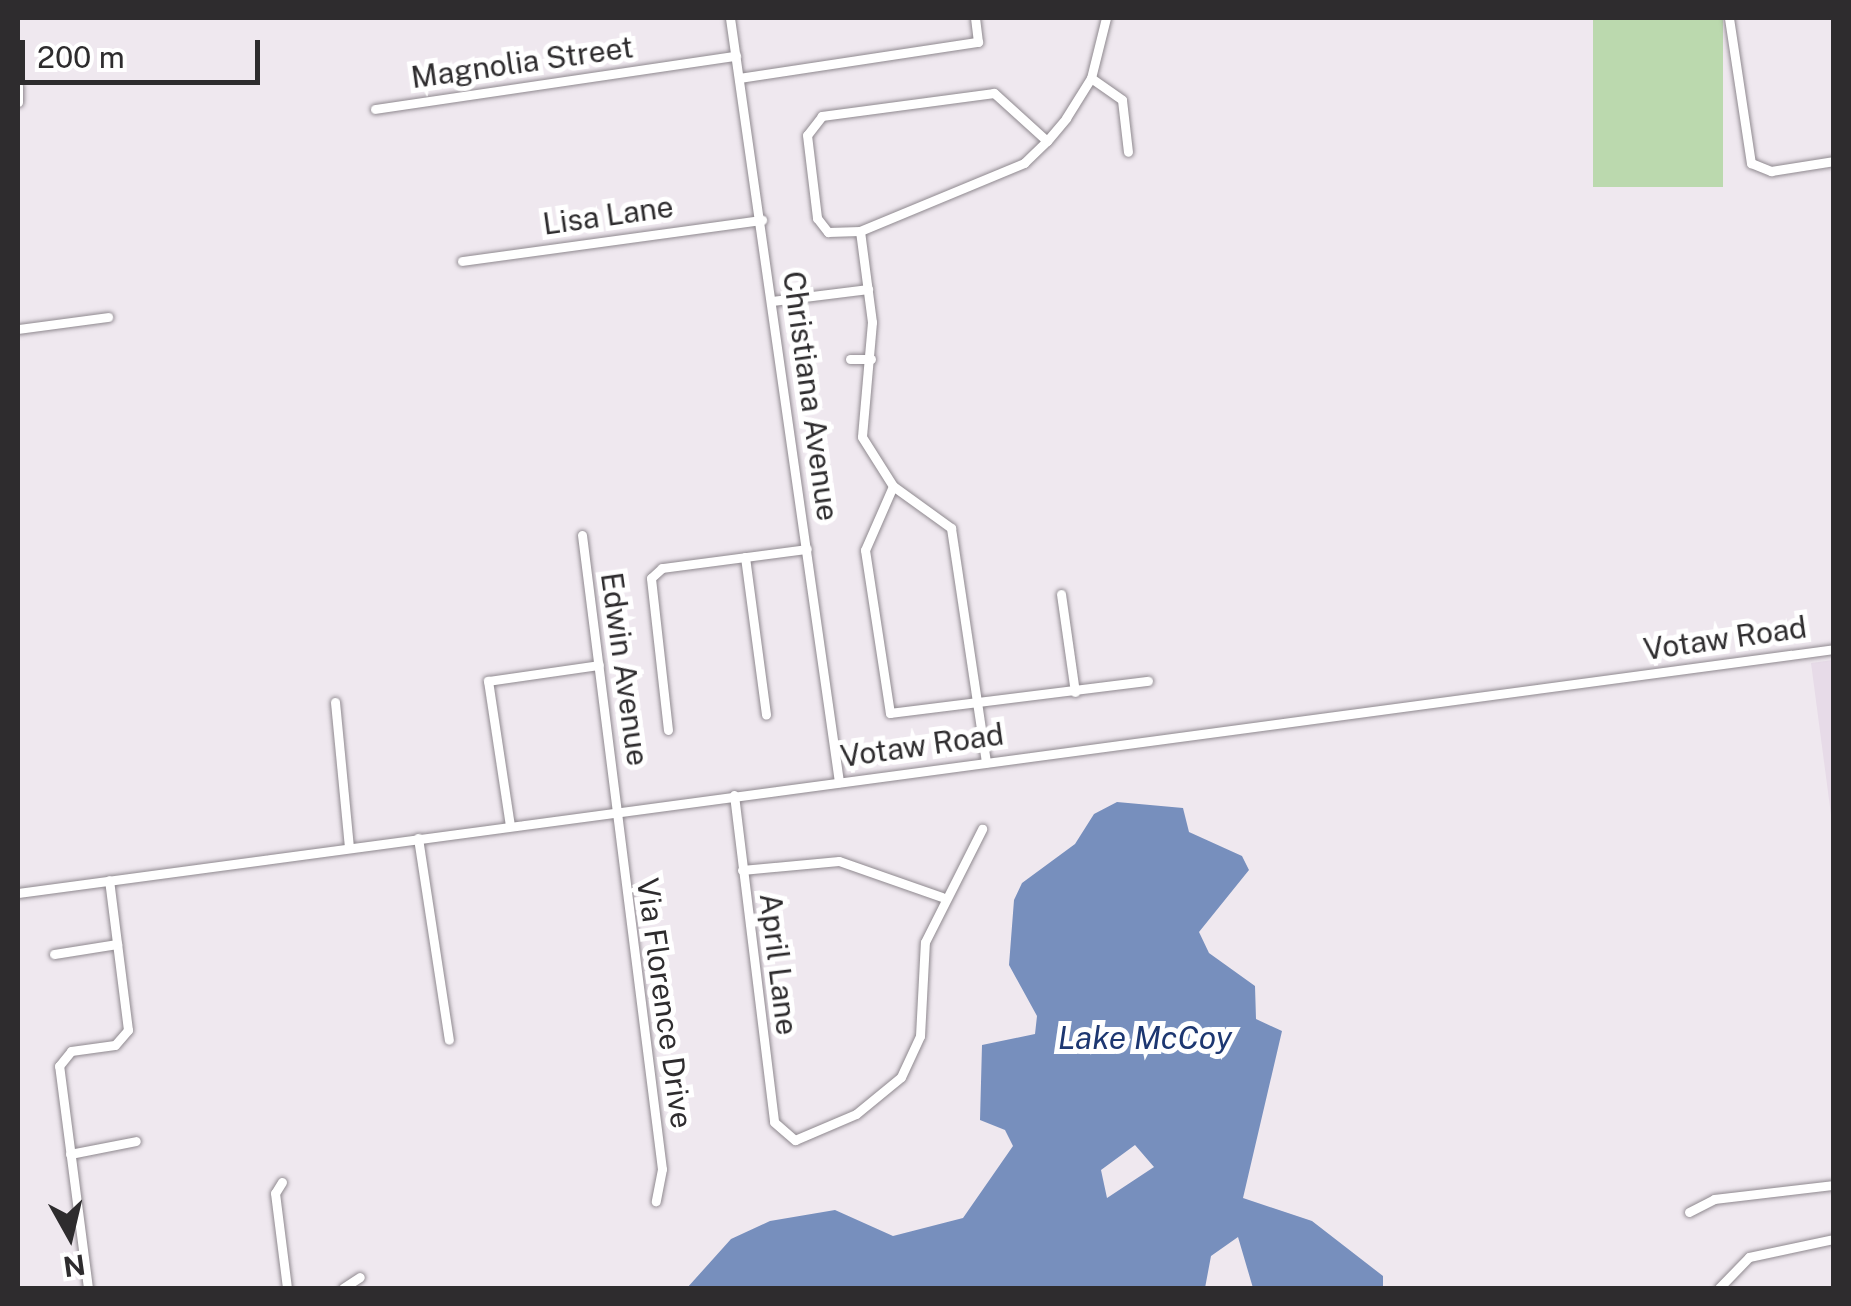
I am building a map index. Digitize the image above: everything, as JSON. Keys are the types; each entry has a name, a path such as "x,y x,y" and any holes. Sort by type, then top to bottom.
{"street":[{"name":"Christiana Avenue","path":"730,18 762,220 839,782"},
{"path":"739,78 978,42 975,18"},
{"path":"1047,141 994,93 822,116 807,134 818,218 828,232 860,231 1005,174 1047,141 1092,78 1106,18"},
{"path":"1729,18 1756,168 1834,162"},
{"name":"Magnolia Street","path":"375,109 736,56"},
{"path":"1092,78 1122,100 1128,152"},
{"path":"18,86 18,102"},
{"name":"Lisa Lane","path":"462,261 762,220"},
{"path":"860,231 868,289 871,359 862,437 892,486 951,528 986,762"},
{"path":"772,301 868,289"},
{"path":"18,329 108,317"},
{"path":"850,360 871,359"},
{"path":"892,486 865,550 885,705 900,715 1148,681"},
{"name":"Edwin Avenue","path":"582,535 618,810"},
{"path":"668,730 651,578 745,557 807,549"},
{"path":"745,557 766,716"},
{"path":"1061,594 1075,692"},
{"name":"Votaw Road","path":"18,893 1834,648"},
{"path":"510,826 488,681 599,665"},
{"path":"334,702 349,847"},
{"name":"April Lane","path":"734,796 774,1122 784,1137 809,1138 838,1124 901,1077 920,1036 921,961 942,897"},
{"name":"Via Florence Drive","path":"618,810 662,1169 656,1202"},
{"path":"742,870 839,861 942,897 982,829"},
{"path":"418,838 449,1040"},
{"path":"88,1288 59,1066 70,1051 124,1040 109,880"},
{"path":"54,954 117,944"},
{"path":"70,1154 136,1141"},
{"path":"282,1182 274,1193 287,1288"},
{"path":"1689,1212 1714,1200 1834,1185"},
{"path":"1719,1288 1749,1257 1834,1239"},
{"path":"343,1288 360,1278"}],"shaded area":[{"path":"1834,660 1833,830 1811,663"}],"green space":[{"path":"1593,18 1723,18 1723,187 1593,187"}],"water":[{"name":"Lake McCoy","path":"1117,802 1183,808 1189,832 1242,856 1249,870 1199,932 1209,953 1255,986 1256,1019 1282,1031 1243,1198 1312,1221 1383,1276 1383,1288 1253,1288 1238,1237 1211,1256 1205,1288 687,1288 731,1239 770,1221 835,1210 893,1236 963,1218 1013,1146 1005,1130 980,1120 982,1045 1035,1034 1037,1016 1009,965 1014,900 1022,883 1075,844 1094,814","holes":["1135,1145 1154,1167 1107,1198 1101,1170"]}]}
